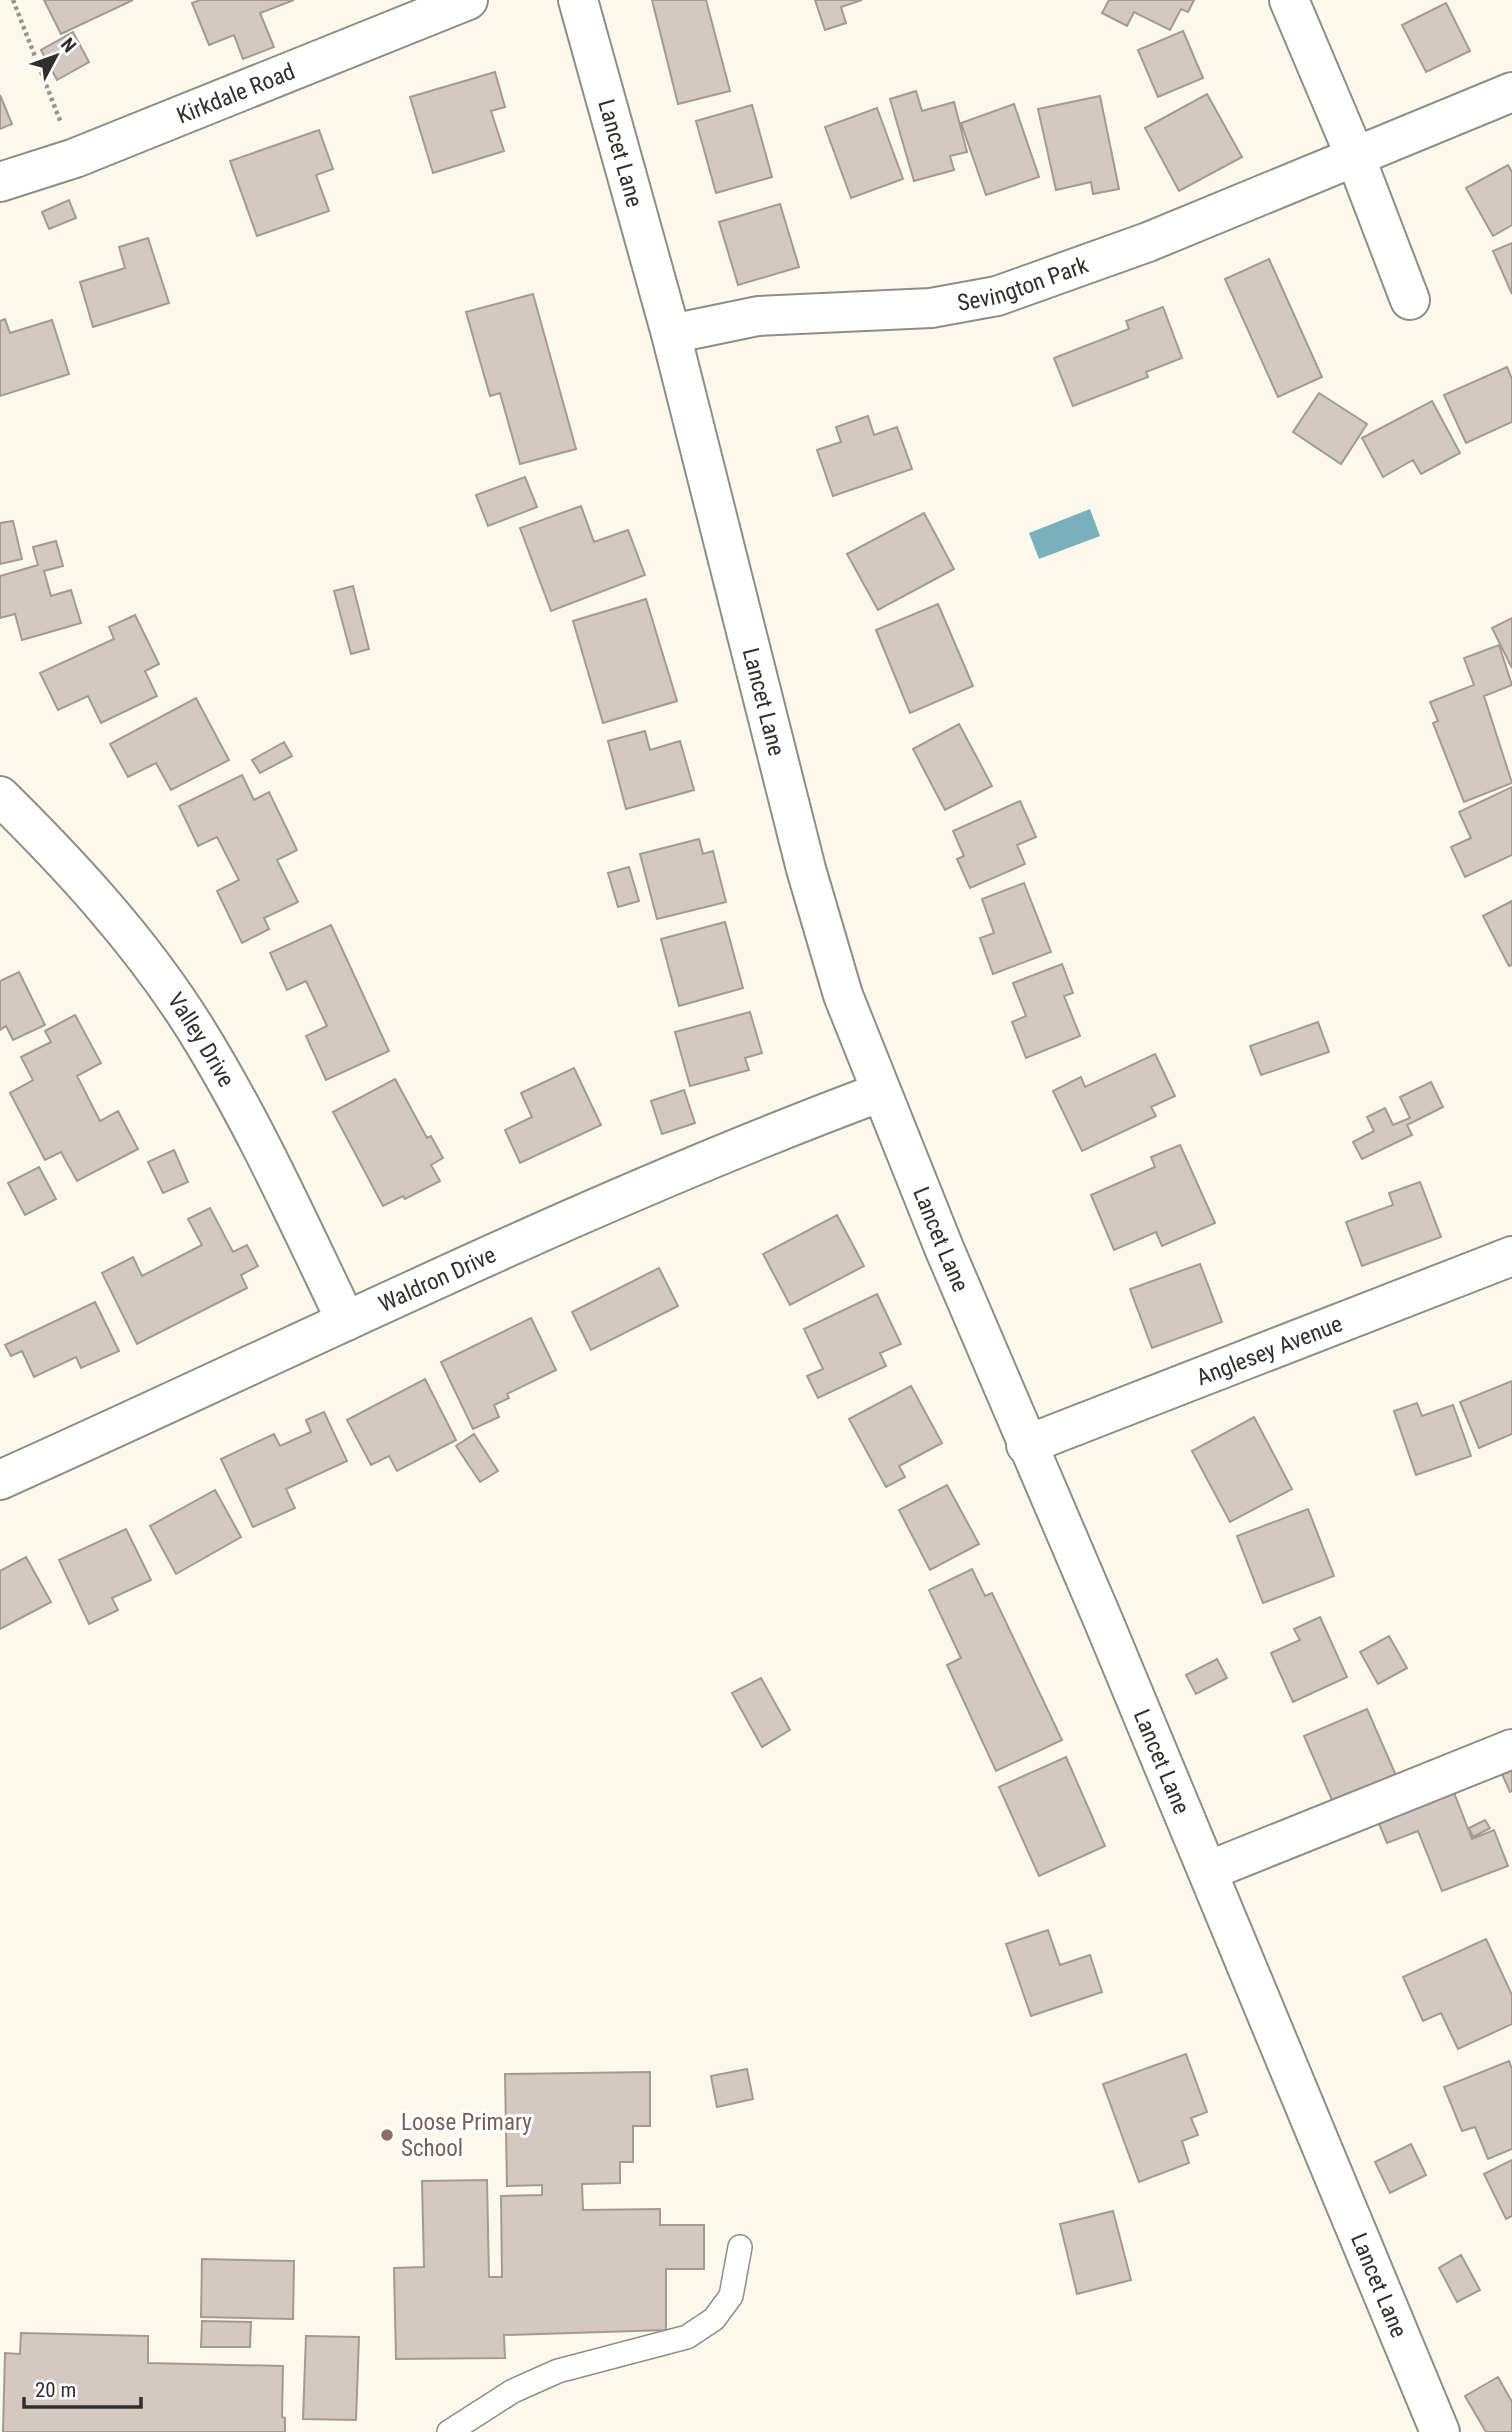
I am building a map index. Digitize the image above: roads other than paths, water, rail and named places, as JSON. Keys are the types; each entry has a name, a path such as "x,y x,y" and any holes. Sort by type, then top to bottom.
{"street":[{"name":"Kirkdale Road","path":"0,182 75,158 468,0"},
{"name":"Lancet Lane","path":"578,0 671,334 806,869 843,995 1026,1445 1208,1871 1440,2432"},
{"path":"1290,0 1355,156 1410,300"},
{"name":"Sevington Park","path":"671,334 758,316 918,309 997,296 1148,242 1512,92"},
{"name":"Valley Drive","path":"0,796 103,904 193,1025 240,1104 346,1321"},
{"name":"Waldron Drive","path":"0,1480 435,1278 815,1116 881,1092"},
{"name":"Anglesey Avenue","path":"1026,1445 1512,1256"},
{"path":"1208,1871 1512,1749"}],"lane":[{"path":"449,2432 513,2391 558,2371 687,2337 714,2319 731,2296 740,2247"}],"water":[{"path":"1090,509 1100,536 1039,559 1029,533"}],"place":[{"name":"Loose Primary School","path":"387,2135"}]}
